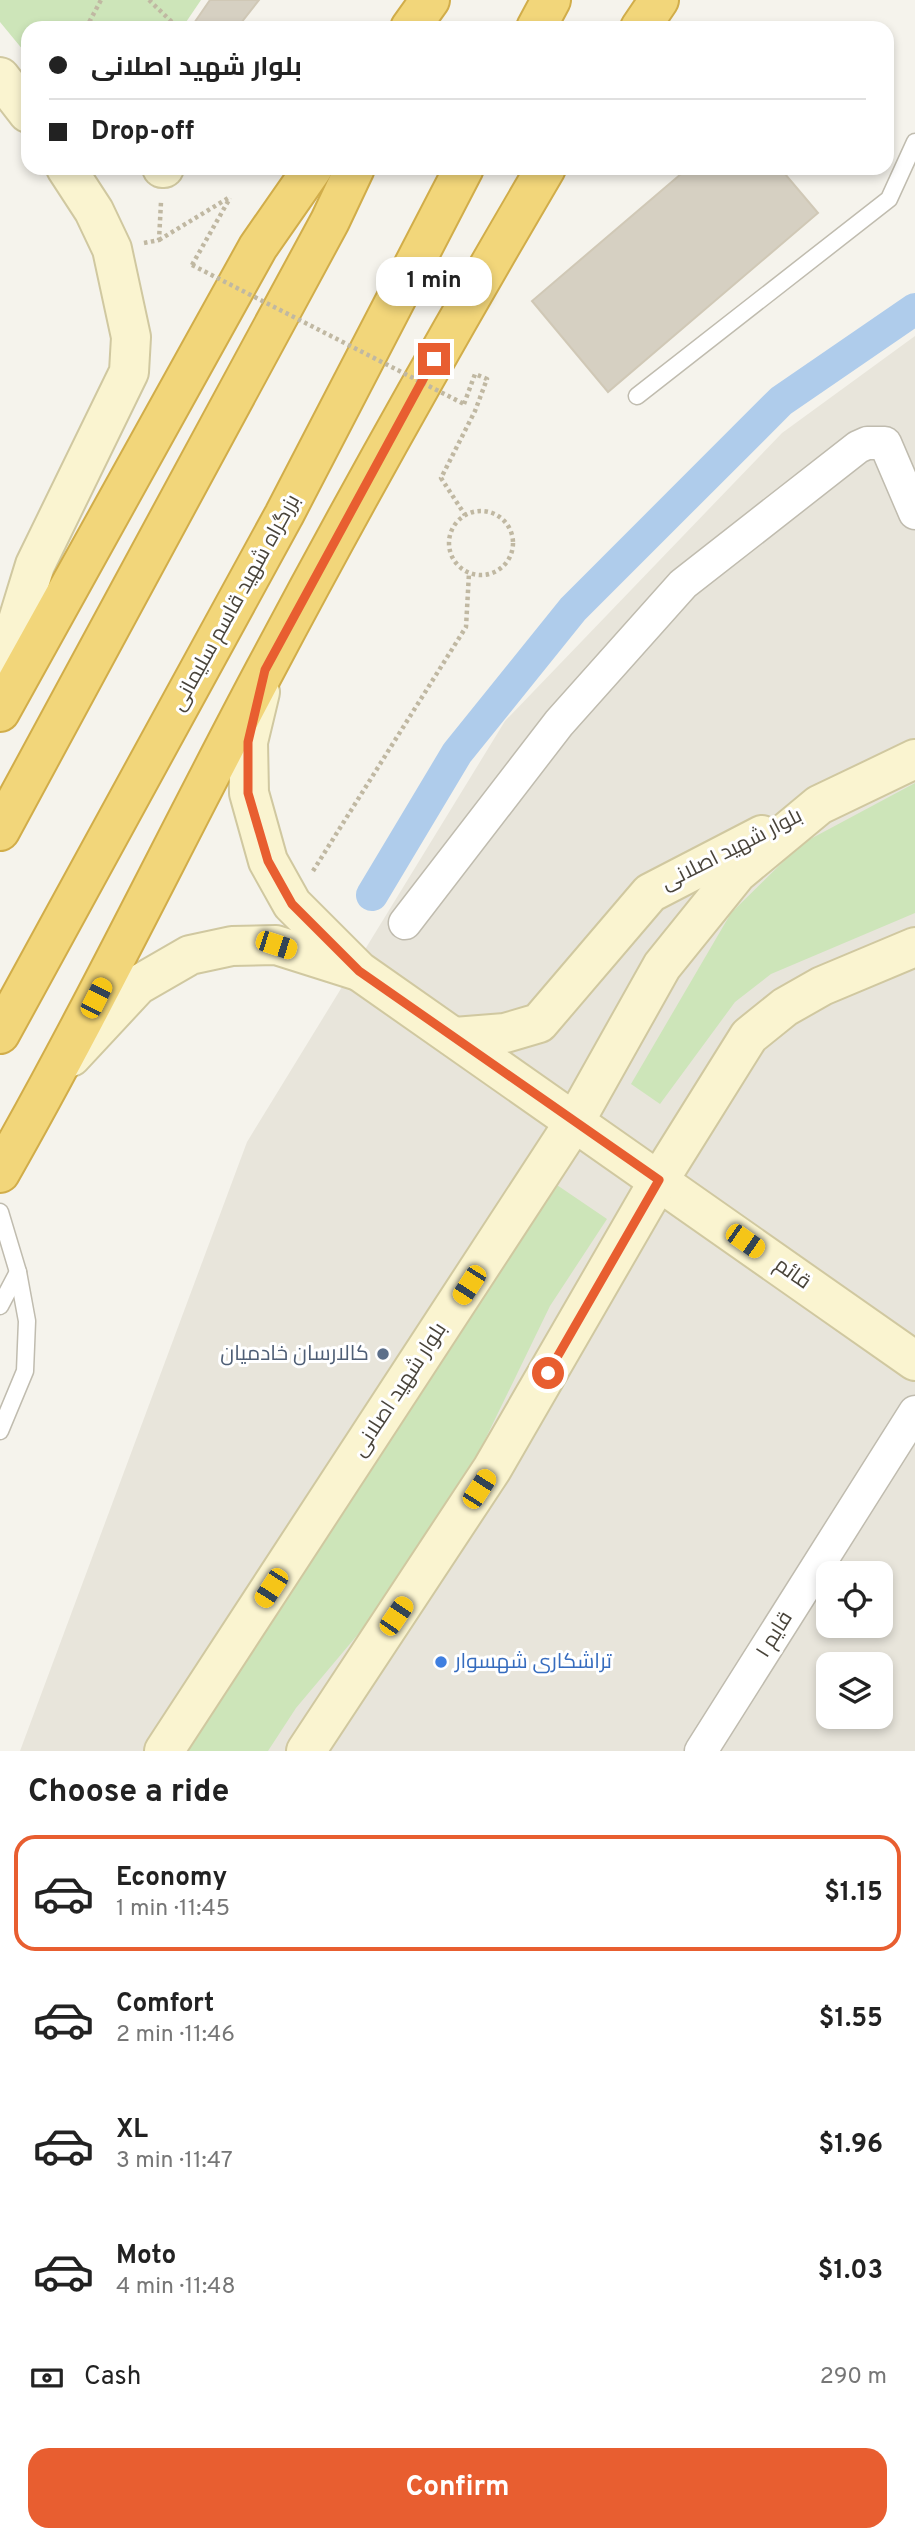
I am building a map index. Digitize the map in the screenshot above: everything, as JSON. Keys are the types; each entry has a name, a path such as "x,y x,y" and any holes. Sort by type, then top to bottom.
{"highway":[{"path":"415,21 429,0"},
{"path":"422,21 429,0"},
{"path":"540,21 551,0"},
{"path":"645,21 659,0"},
{"path":"0,712 258,247 308,175"},
{"path":"0,831 331,221 352,175"},
{"name":"بزرگراه شهید قاسم سلیمانی","path":"0,1034 284,515 460,175"},
{"path":"0,1173 60,1069 265,670 447,335 543,175"}],"main road":[{"path":"404,21 429,0"},
{"path":"0,77 21,104"},
{"path":"0,679 35,565 129,372 131,337 112,249 94,211 71,175"},
{"path":"265,670 248,742 248,793 268,861 292,904 359,971"},
{"name":"بلوار شهید اصلانی","path":"454,1037 505,1033 539,1023 650,893 819,805 915,759"},
{"name":"بلوار شهید اصلانی","path":"164,1751 575,1121 662,966 737,873 819,805"},
{"path":"60,1069 138,985 190,956 232,946 276,945 359,971"},
{"path":"306,1751 492,1469 659,1180 749,1036 785,1007 813,991 915,947"},
{"name":"قائم","path":"359,971 915,1361"}],"street":[{"path":"405,923 559,723 683,584 858,447 867,443 885,443 915,513"},
{"name":"قایم ۱","path":"701,1751 915,1412"}],"lane":[{"path":"637,396 889,199 915,142"},
{"path":"0,1212 18,1272 27,1321 24,1371 0,1431"},
{"path":"0,1306 18,1272"}],"path":[{"path":"90,21 101,0"},
{"path":"149,0 172,21"},
{"path":"159,240 163,175"},
{"path":"112,249 159,240 230,197 192,265 464,404 475,374 487,379 475,411 441,478 465,515"},
{"path":"476,511 498,515 507,522 514,544 512,554 499,571 479,576 469,573 459,567 452,557 450,533 465,515 476,511"},
{"path":"292,904 466,626 469,573"}],"shaded area":[{"path":"915,336 915,1751 20,1751 247,1142 505,721 782,433"}],"green space":[{"path":"0,0 201,0 187,21 21,21 21,48 0,22"},
{"path":"915,783 915,913 771,974 735,1002 660,1104 631,1084 731,913 801,844"},
{"path":"554,1183 607,1219 550,1306 480,1450 386,1601 296,1708 268,1751 181,1751"}],"building":[{"path":"210,0 259,0 242,21 195,21"},
{"path":"680,175 786,175 818,213 608,392 532,301"}],"waterway":[{"path":"372,895 457,753 573,609 781,401 915,309"}],"place":[{"name":"کالارسان خادمیان","path":"383,1354"},
{"name":"تراشکاری شهسوار","path":"441,1662"}],"route":[{"path":"434,359 265,670 248,742 248,793 268,861 292,904 359,971 659,1180 548,1373"}]}
